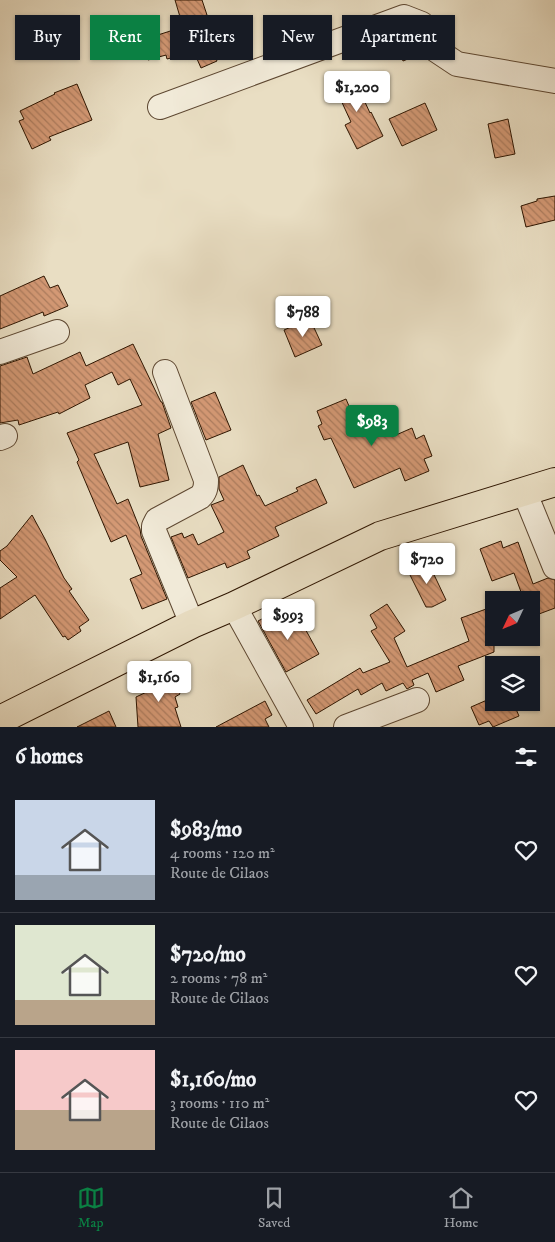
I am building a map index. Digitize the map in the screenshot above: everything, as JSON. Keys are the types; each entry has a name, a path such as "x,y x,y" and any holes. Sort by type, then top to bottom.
{"main road":[{"path":"0,720 192,624 234,606 380,536 555,482"}],"street":[{"path":"160,107 404,17 422,24 436,50 457,64 555,82"},
{"path":"0,352 57,332"},
{"path":"165,372 206,480 204,493 200,497 157,520 154,526 192,624"},
{"path":"524,492 555,567"},
{"path":"234,606 301,727"},
{"path":"346,727 417,700"}],"building":[{"path":"175,0 202,0 207,15 179,15"},
{"path":"170,31 170,58 167,59 166,55 160,57 160,34"},
{"path":"198,60 217,60 217,61 201,68"},
{"path":"352,74 383,136 357,149 345,125 351,122 333,83"},
{"path":"77,84 92,120 49,137 51,140 32,149 19,121 24,119 20,111 54,93"},
{"path":"425,103 437,130 402,146 389,119"},
{"path":"508,119 515,154 495,158 488,124"},
{"path":"555,196 555,220 526,227 521,206 537,201 537,199"},
{"path":"44,276 50,288 58,285 68,306 44,316 43,312 0,329 0,296"},
{"path":"310,319 322,345 295,357 284,330"},
{"path":"133,344 162,402 171,428 158,434 169,480 140,487 128,442 94,454 117,504 128,499 167,599 142,609 130,579 142,574 126,535 111,542 77,462 79,460 67,433 142,405 130,379 118,385 112,372 85,385 90,398 59,414 58,412 19,425 18,420 0,423 0,366 27,357 33,374 80,352 86,366"},
{"path":"215,392 231,430 206,440 191,402"},
{"path":"346,399 360,432 390,420 396,435 412,428 416,439 424,435 432,456 424,459 429,471 405,481 400,468 354,488 331,438 324,440 318,426 322,424 317,411"},
{"path":"243,465 257,496 259,495 265,506 298,491 296,488 316,479 327,503 275,527 279,536 247,551 250,558 227,568 225,563 188,578 171,537 182,533 184,538 193,534 198,545 224,532 211,505 224,500 219,489 219,477"},
{"path":"32,515 64,578 72,589 69,591 89,620 79,627 81,631 68,640 65,636 63,637 35,595 0,619 0,588 17,577 0,560 0,551 7,546"},
{"path":"501,541 503,548 518,542 533,584 548,578 555,580 555,608 540,614 540,591 521,591 514,573 492,581 480,549"},
{"path":"428,562 446,600 432,607 426,607 408,571"},
{"path":"387,604 405,631 394,638 407,667 469,641 461,618 485,609 485,646 494,646 494,652 458,666 464,680 436,692 428,673 412,680 414,685 407,689 403,683 386,691 382,683 361,695 358,689 316,714 307,700 360,668 363,673 390,662 371,631 377,628 370,615"},
{"path":"281,609 293,631 303,625 319,654 286,672 258,621"},
{"path":"167,667 180,694 175,697 178,707 175,708 181,727 138,727 136,697 153,689 149,677"},
{"path":"265,701 272,715 265,719 269,727 216,727"},
{"path":"485,701 485,711 517,711 519,716 493,727 489,721 479,725 471,707"},
{"path":"109,711 116,727 77,727"}]}
